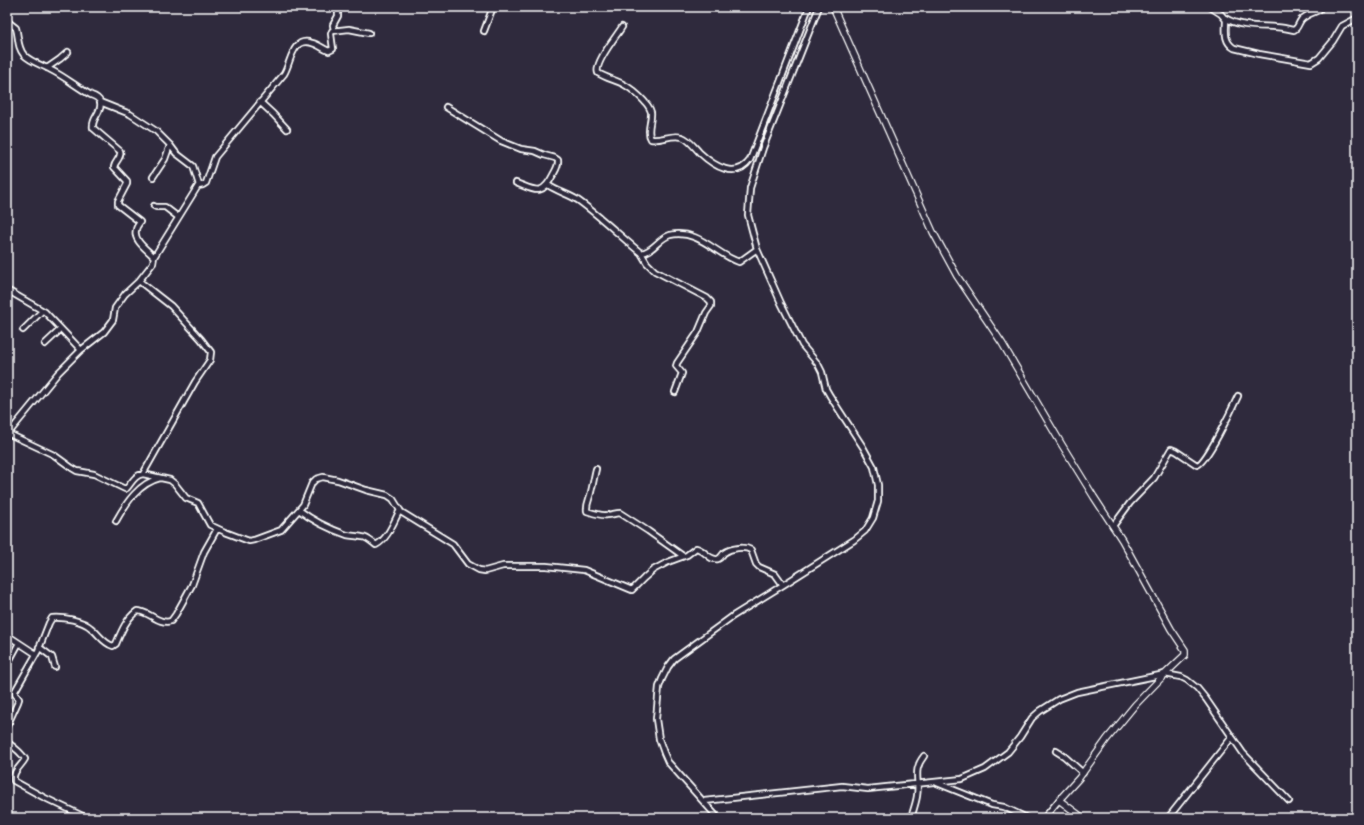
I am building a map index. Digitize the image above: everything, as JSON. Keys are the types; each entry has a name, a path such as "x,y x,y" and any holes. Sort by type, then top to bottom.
{"street":[{"path":"338,7 338,16 333,25 334,30 331,34 333,49 329,51 325,50 313,43 308,42 303,42 297,45 293,50 284,74 214,157 206,183 199,185 154,257 153,263 139,281 125,294 115,308 112,320 104,332 81,350 58,374 7,434 54,455 72,468 81,472 99,476 125,489 129,487 136,476 143,474 162,477 172,482 186,498 198,503 209,524 217,529 249,541 281,530 306,500 312,483 319,477 323,477 338,480 386,495 393,499 400,510 406,515 453,544 468,564 479,570 485,571 503,566 546,566 584,570 632,590 648,574 668,562 687,555 693,549 698,548 716,560 719,559 725,552 737,548 746,548 751,550 754,560 759,567 771,571 781,582"},
{"path":"484,31 493,7"},
{"path":"622,27 599,62 596,69 598,73 626,85 649,106 651,117 649,131 651,139 681,136 686,138 701,154 718,166 736,170 746,166 750,160 809,7"},
{"path":"718,818 668,762 664,753 659,739 656,719 657,702 662,678 674,659 732,616 781,582 854,540 865,531 874,518 878,501 878,486 874,467 826,389 822,372 818,364 802,345 756,250 748,216 750,188 753,176 819,7"},
{"path":"833,7 932,232 957,276 1006,349 1062,445 1131,556 1171,629 1185,650 1185,655 1149,690 1107,740 1072,787 1044,818"},
{"path":"1210,7 1218,11 1224,17 1238,24 1294,30 1301,20 1319,10"},
{"path":"1224,17 1226,20 1226,38 1234,48 1264,56 1311,63 1319,58 1333,41 1342,26 1357,18"},
{"path":"7,21 16,28 19,48 24,55 97,98 100,102 130,114 156,131 176,153 193,166 199,185"},
{"path":"334,30 349,29 369,33"},
{"path":"47,68 68,52"},
{"path":"100,102 100,108 92,123 93,128 120,151 120,155 114,167 127,181 127,184 118,201 118,205 140,222 136,229 136,236 140,243 154,257"},
{"path":"260,102 287,129"},
{"path":"446,107 501,141 521,149 535,151 556,159 558,164 548,185 539,190 516,183"},
{"path":"153,177 165,159 170,145"},
{"path":"548,185 558,192 567,194 578,200 602,218 641,253 647,263 656,271 711,302 698,332 677,363 677,367 682,373 675,392"},
{"path":"154,206 165,207 178,217"},
{"path":"641,253 647,251 666,236 681,234 700,239 737,262 740,262 756,250"},
{"path":"139,281 171,306 209,349 211,356 143,474"},
{"path":"7,290 42,311 81,350"},
{"path":"23,330 42,311"},
{"path":"45,344 61,329"},
{"path":"1113,526 1130,503 1154,478 1172,449 1196,465 1198,466 1200,464 1209,453 1238,396"},
{"path":"596,469 587,511 607,515 620,513 682,556"},
{"path":"116,521 144,484 162,477"},
{"path":"299,510 305,515 328,527 355,537 363,537 376,545 385,537 400,510"},
{"path":"7,726 19,699 15,694 15,691 36,654 50,620 54,618 72,620 85,624 106,642 114,646 130,617 137,611 142,611 163,622 171,621 192,585 204,552 217,529"},
{"path":"7,635 36,654"},
{"path":"7,665 19,643"},
{"path":"39,647 52,657 55,668"},
{"path":"704,801 842,786 868,789 962,778 985,769 1008,752 1032,718 1059,699 1077,692 1164,674 1181,677 1188,680 1197,688 1243,753 1289,801"},
{"path":"1168,818 1232,737"},
{"path":"7,742 18,750 25,759 14,774 14,781 87,818"},
{"path":"1056,751 1083,773"},
{"path":"911,818 917,796 918,784 916,771 924,756"},
{"path":"936,782 992,805 1004,807 1026,818"},
{"path":"1059,800 1083,818"}]}
